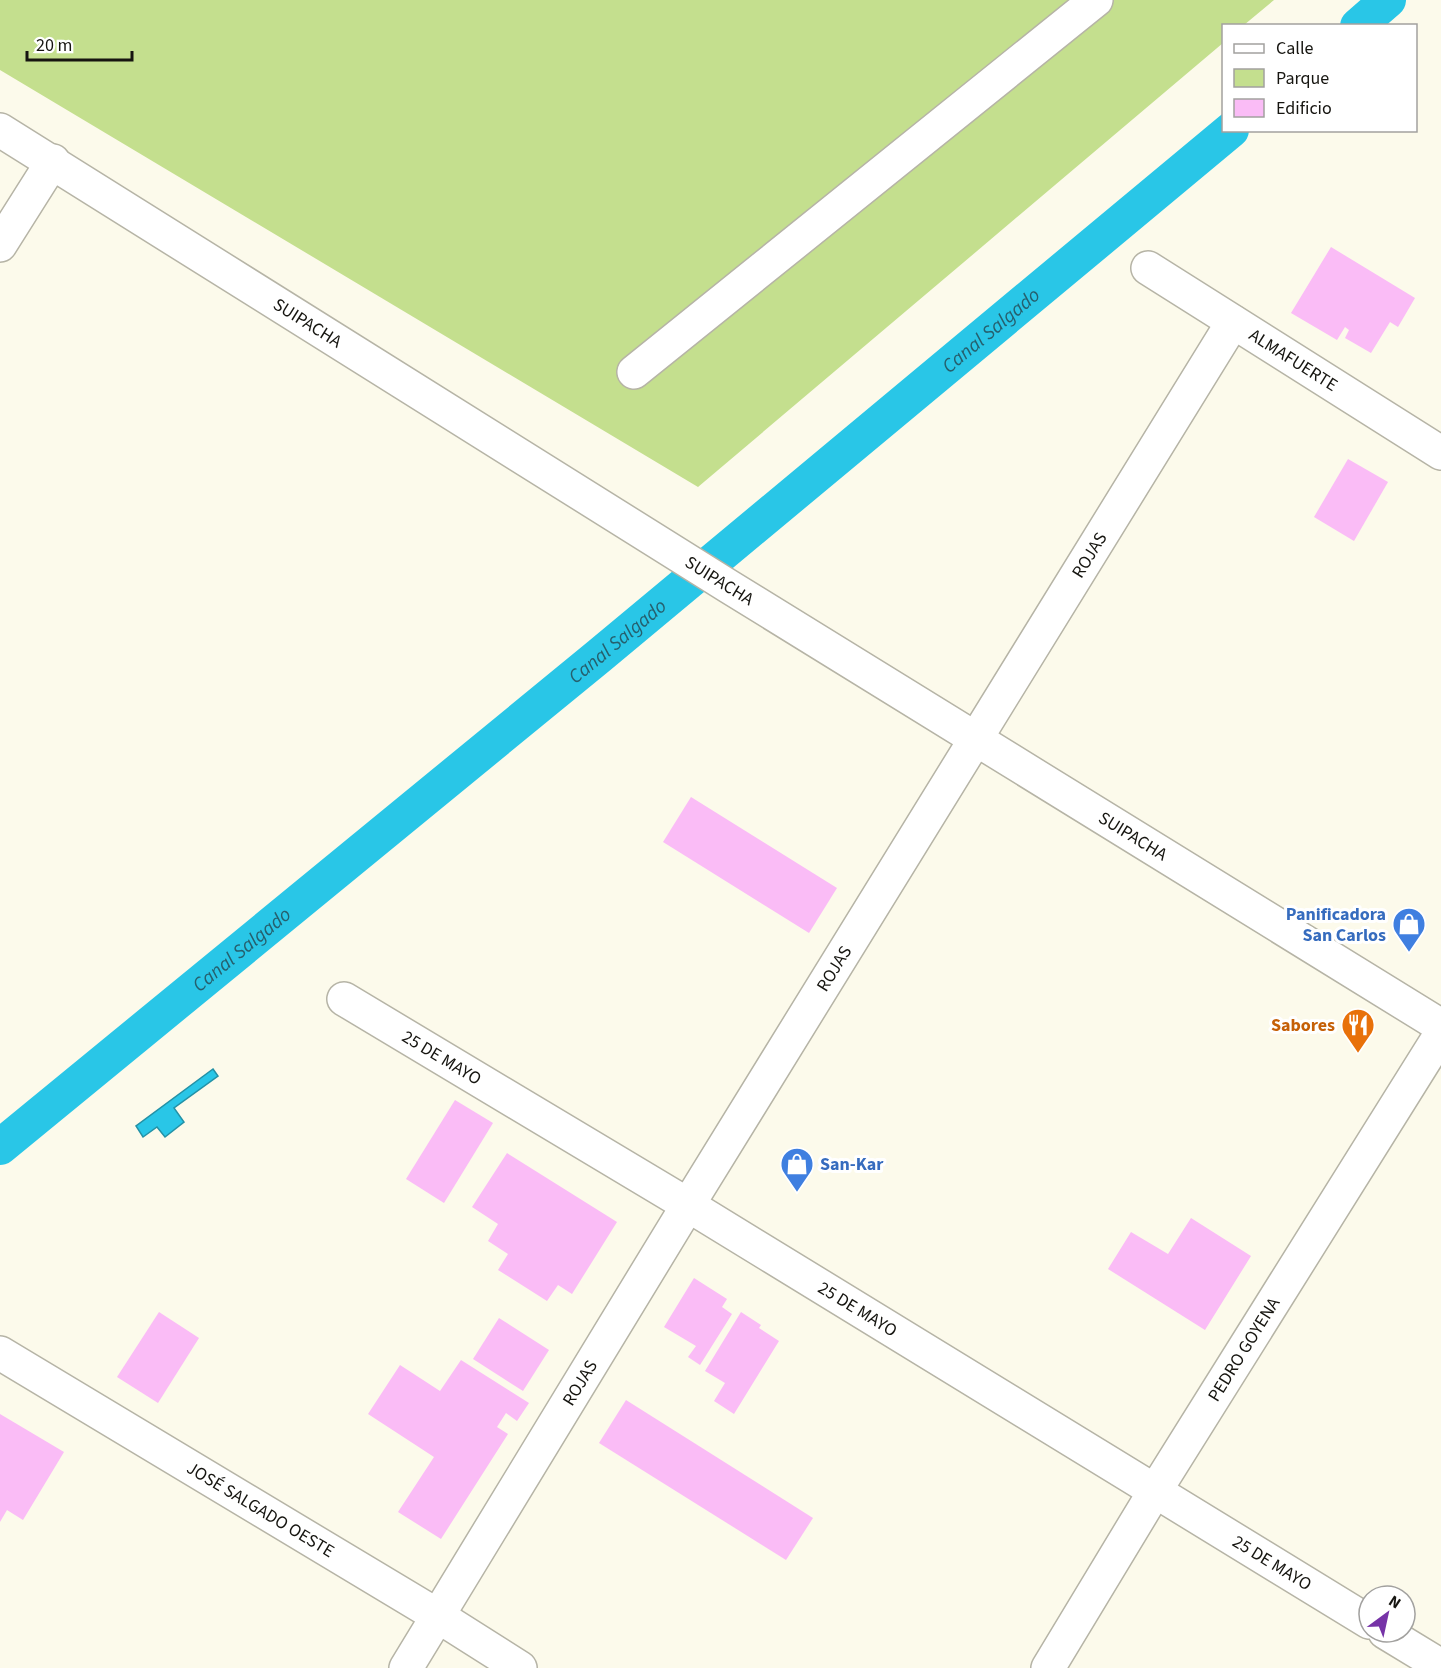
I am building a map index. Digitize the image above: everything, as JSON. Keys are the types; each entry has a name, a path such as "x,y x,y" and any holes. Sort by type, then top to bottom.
{"street":[{"path":"634,372 1096,0"},
{"name":"SUIPACHA","path":"0,130 53,161 728,586 1441,1026"},
{"path":"0,244 53,161"},
{"name":"ALMAFUERTE","path":"1148,268 1441,453"},
{"name":"ROJAS","path":"406,1668 688,1205 1233,322"},
{"name":"25 DE MAYO","path":"344,999 688,1205 1357,1615"},
{"name":"PEDRO GOYENA","path":"1048,1668 1155,1491 1441,1034"},
{"name":"JOSÉ SALGADO OESTE","path":"0,1353 438,1616 520,1668"},
{"path":"1405,1644 1441,1666"}],"green space":[{"path":"0,0 1274,0 1245,24 1222,24 1222,44 698,487 0,70"}],"water":[{"path":"213,1069 218,1076 174,1108 184,1122 165,1137 157,1127 143,1137 136,1126"}],"building":[{"path":"1331,247 1415,298 1398,327 1390,322 1371,353 1345,338 1349,330 1345,327 1337,340 1291,313"},
{"path":"1348,459 1388,482 1354,541 1314,517"},
{"path":"691,797 837,888 809,933 663,842"},
{"path":"455,1100 493,1123 444,1203 406,1179"},
{"path":"507,1153 617,1222 572,1294 558,1285 547,1301 498,1270 508,1254 488,1241 498,1224 472,1207"},
{"path":"1191,1218 1251,1256 1205,1330 1108,1269 1131,1232 1168,1254"},
{"path":"694,1278 727,1299 722,1307 732,1314 700,1365 688,1357 696,1346 664,1327"},
{"path":"159,1312 199,1338 158,1403 117,1377"},
{"path":"741,1312 779,1341 734,1414 714,1401 725,1383 705,1371"},
{"path":"499,1318 549,1350 523,1391 473,1359"},
{"path":"461,1360 529,1403 517,1421 506,1413 497,1427 508,1434 441,1539 398,1512 434,1457 368,1414 400,1365 440,1391"},
{"path":"626,1400 813,1518 786,1560 599,1443"},
{"path":"0,1414 64,1452 23,1520 7,1510 0,1522"}],"waterway":[{"name":"Canal Salgado","path":"1360,24 1388,0"},
{"name":"Canal Salgado","path":"0,1147 599,656 1229,132"}],"place":[{"name":"Panificadora San Carlos","path":"1409,953"},
{"name":"Sabores","path":"1358,1054"},
{"name":"San-Kar","path":"797,1193"}]}
